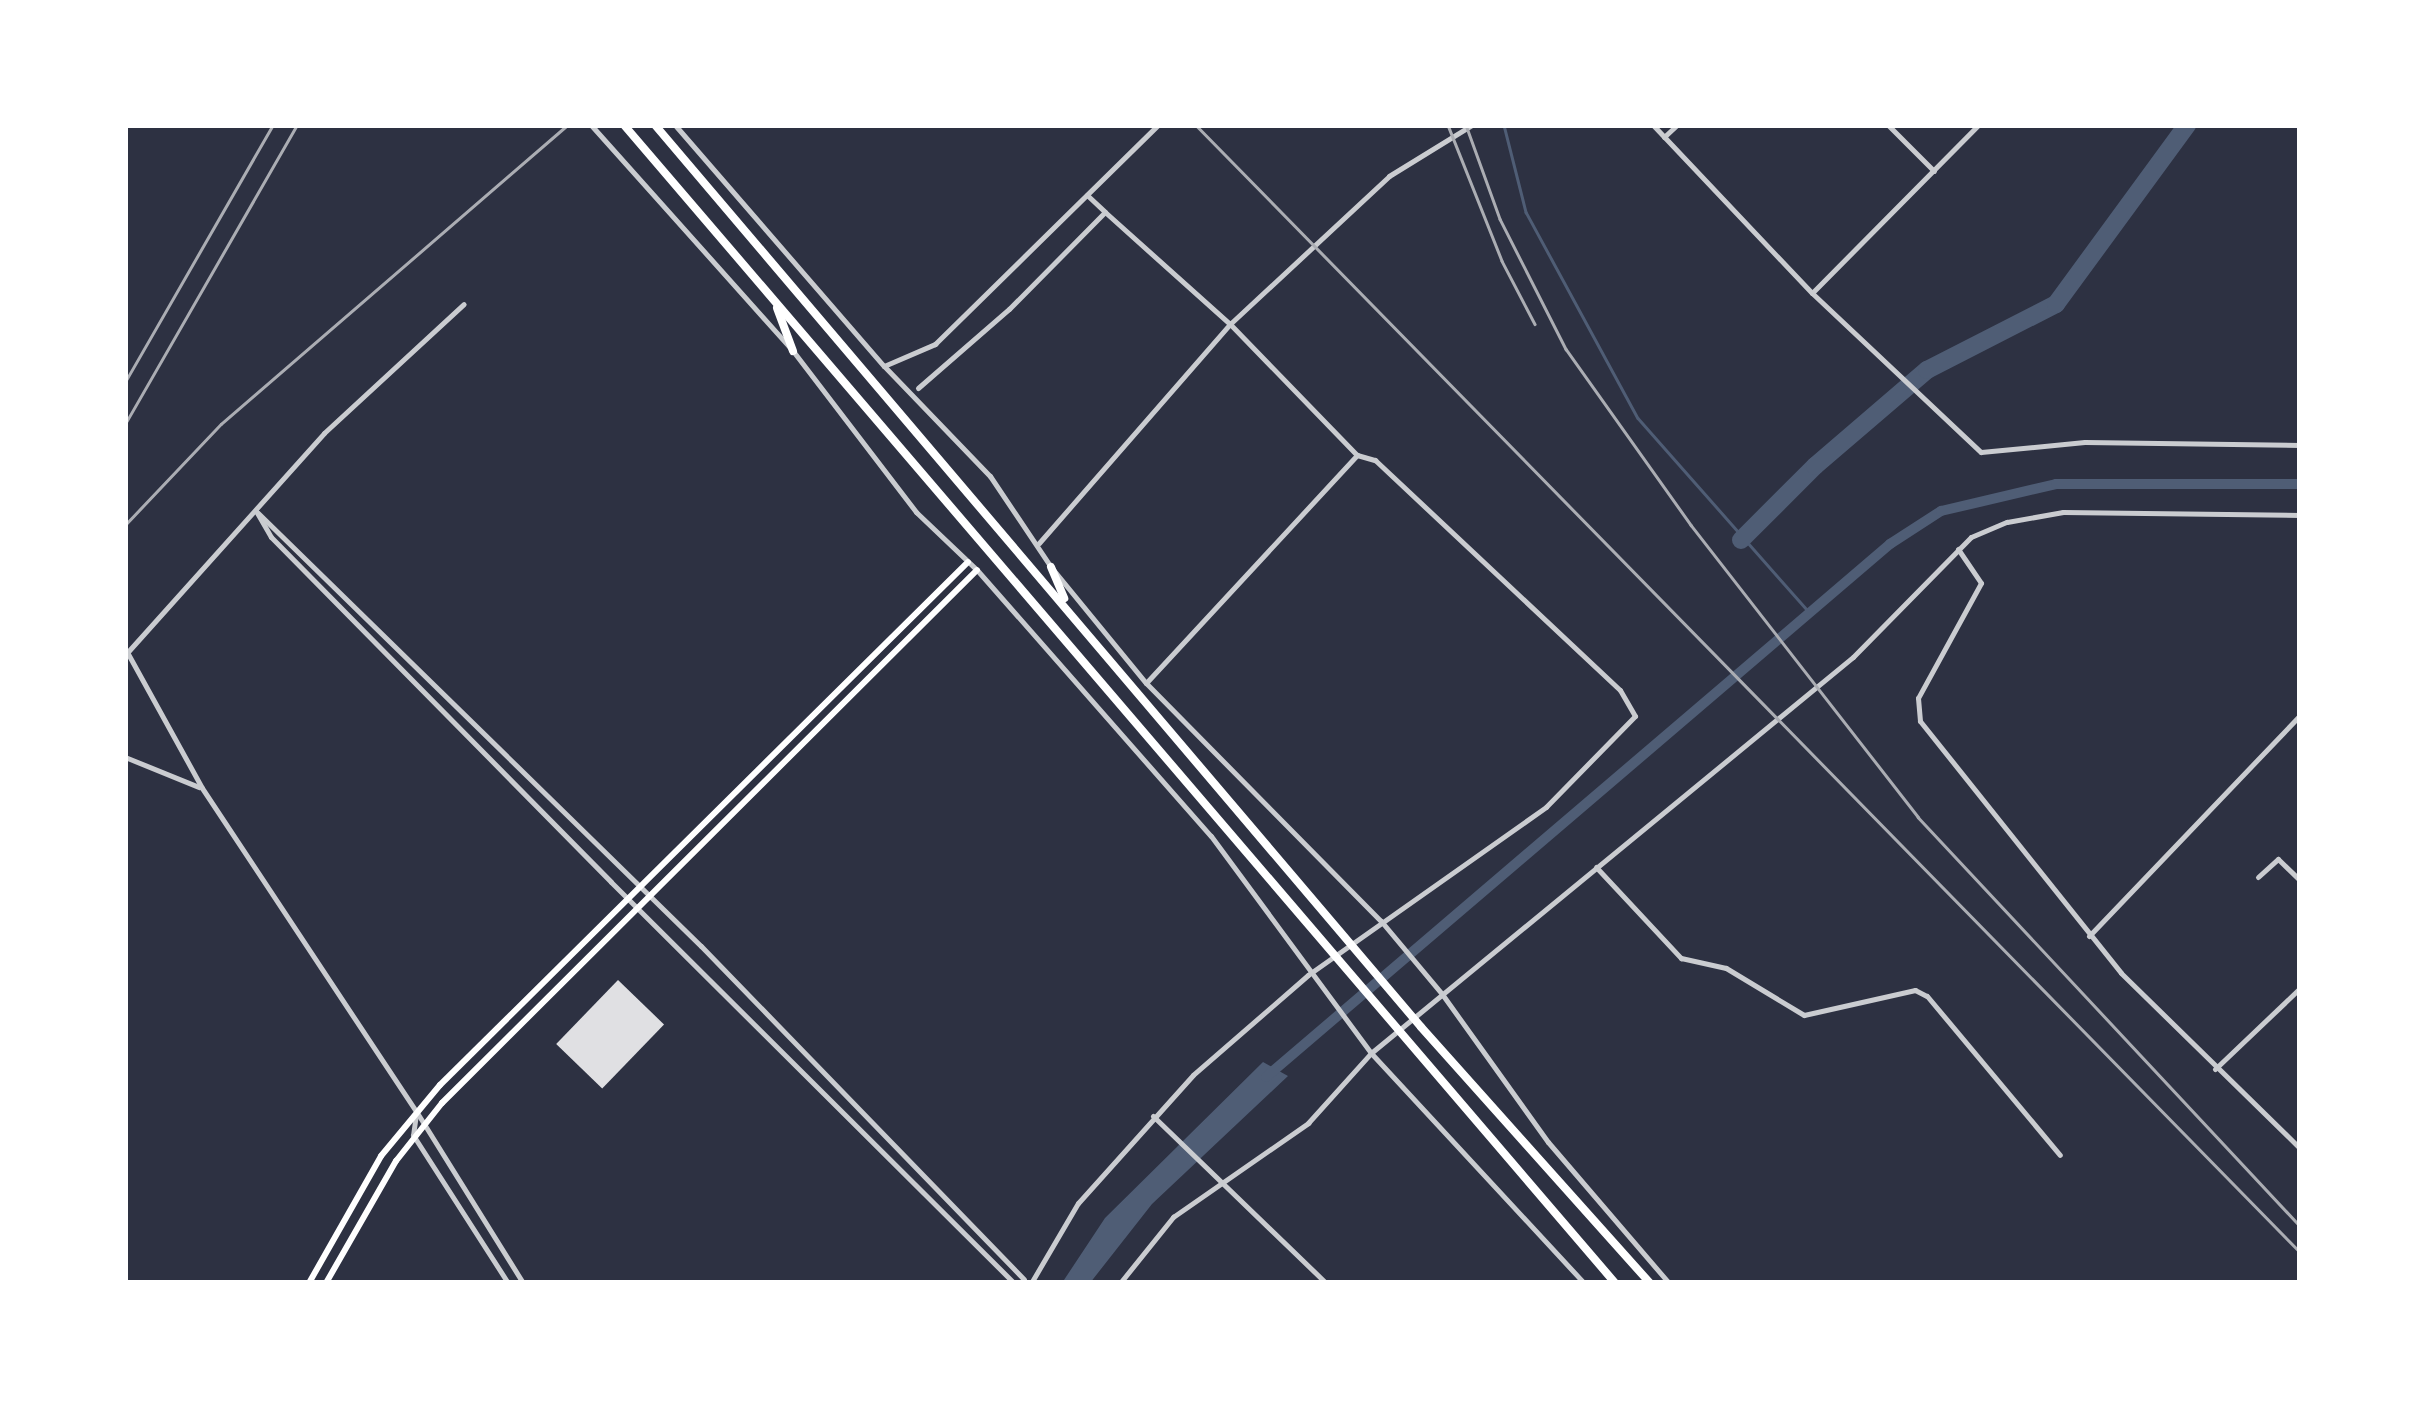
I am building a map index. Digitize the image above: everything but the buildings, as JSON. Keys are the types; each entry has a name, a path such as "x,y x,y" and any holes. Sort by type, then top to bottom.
{"highway":[{"path":"624,125 1616,1283"},
{"path":"654,125 1068,607 1421,1027 1650,1283"},
{"path":"774,299 793,351"},
{"path":"1051,567 1068,607"}],"main road":[{"path":"309,1283 381,1156 416,1111 968,562"},
{"path":"326,1283 424,1122 976,570"}],"street":[{"path":"591,125 793,351 916,512 976,570 1211,836 1308,975 1370,1053 1584,1283"},
{"path":"675,125 884,366 990,476 1039,543 1051,567 1146,683 1381,921 1442,994 1548,1142 1668,1283"},
{"path":"884,366 935,344 1158,125"},
{"path":"1039,543 1230,324 1388,176 1472,125"},
{"path":"1653,125 1812,293 1981,452 2084,442 2300,444"},
{"path":"1664,137 1677,125"},
{"path":"1888,125 1934,171"},
{"path":"1812,293 1978,125"},
{"path":"1028,1282 1078,1203 1153,1116 1308,975 1546,807 1635,716 1620,690 1389,474 1357,456 1230,324 1087,195"},
{"path":"918,388 1010,310 1105,212"},
{"path":"464,304 324,434 126,653 202,788 424,1122 522,1283"},
{"path":"1146,683 1357,456"},
{"path":"256,511 290,537 1028,1282"},
{"path":"256,511 270,537 629,899 1013,1282 1028,1282"},
{"path":"1120,1283 1174,1217 1308,1123 1370,1053 1853,657 1958,549 1982,530 2063,512 2300,515"},
{"path":"1958,549 1981,583 1918,698 1920,721 2089,936 2216,1069 2300,1148"},
{"path":"2089,936 2300,716"},
{"path":"125,757 202,788"},
{"path":"2258,877 2278,858 2300,880"},
{"path":"1596,868 1681,958 1726,968 1804,1015 1915,990 1927,996 2060,1155"},
{"path":"2216,1069 2300,988"},
{"path":"416,1111 413,1135 508,1283"},
{"path":"1153,1116 1226,1180 1326,1283"}],"water":[{"path":"1263,1062 1288,1076 1152,1204 1090,1283 1062,1283 1105,1218"}],"waterway":[{"path":"1504,125 1526,212 1638,418 1809,612"},
{"path":"1741,540 1815,466 1927,370 2056,304 2187,125"},
{"path":"1266,1077 1890,544 1941,511 2056,484 2300,484"}],"railway":[{"path":"125,382 273,125"},
{"path":"125,424 297,125"},
{"path":"125,525 221,424 567,125"},
{"path":"1196,125 2300,1252"},
{"path":"1448,125 1502,261 1535,324"},
{"path":"1466,125 1500,219 1566,349 1691,525 1918,817 2300,1226"}]}
